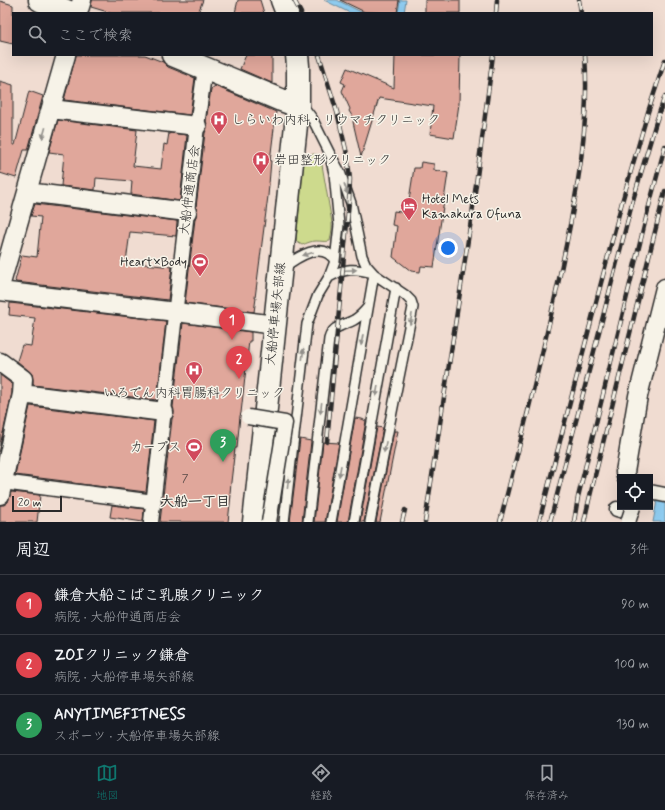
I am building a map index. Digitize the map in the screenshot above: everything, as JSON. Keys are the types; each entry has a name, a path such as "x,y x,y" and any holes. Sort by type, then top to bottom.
{"main road":[{"path":"40,0 69,12"},
{"path":"175,56 280,100 298,106"},
{"name":"大船停車場矢部線","path":"254,522 298,106 297,56"}],"street":[{"path":"78,12 82,0"},
{"path":"0,287 66,56"},
{"name":"大船仲通商店会","path":"151,522 205,68"},
{"path":"51,109 197,126"},
{"path":"27,192 188,212"},
{"path":"625,474 638,396 665,288"},
{"path":"0,291 275,325"},
{"path":"0,362 23,379 22,394 6,441 1,489 154,502"},
{"path":"22,394 164,412"},
{"path":"248,417 285,423 270,522"},
{"path":"653,493 665,495"}],"lane":[{"path":"298,106 306,110 312,118 340,172 351,203 362,256 366,265 374,274"},
{"path":"284,522 307,324 318,295 329,278 335,261 339,225 334,173 330,154"},
{"path":"281,269 296,258 309,253 321,251 329,254 335,261"},
{"path":"329,278 337,272 348,269 362,270 374,274 396,288 411,301 413,307 370,522"},
{"path":"331,522 374,274"},
{"path":"354,522 396,288"},
{"path":"308,522 329,339 331,333 335,329 354,320 362,314 368,306"}],"green space":[{"path":"309,155 318,155 321,159 332,229 330,241 314,241 302,245 296,240 304,160"}],"water":[{"path":"324,0 337,0 361,12 348,12"},
{"path":"400,0 406,0 404,12 398,12"},
{"path":"665,490 665,522 653,522 657,501 663,498"}],"building":[{"path":"92,0 203,0 198,12 108,12 91,7"},
{"path":"238,0 260,0 264,12 235,12"},
{"path":"340,0 399,0 397,12 365,12"},
{"path":"425,0 460,0 460,12 425,12"},
{"path":"0,1 13,5 13,12 12,44 0,41"},
{"path":"76,56 148,56 163,62 168,67 195,78 190,115 64,100"},
{"path":"246,56 272,56 272,83 240,69"},
{"path":"395,56 460,56 459,104 454,138 430,134 433,106 379,98 361,157 353,122 354,119 349,111 350,109 342,91 345,84 341,82 347,68 394,88"},
{"path":"0,81 13,85 13,145 15,145 29,91 43,96 28,150 24,150 16,178 0,173"},
{"path":"215,86 276,112 270,161 268,196 254,312 185,303 197,213 196,207 205,133 207,128 206,121 211,89"},
{"path":"58,120 137,130 133,166 161,169 164,144 167,145 169,133 187,135 180,201 131,194 132,181 96,178 95,190 61,186 64,154 49,152"},
{"path":"421,162 434,164 434,170 448,173 434,267 421,266 420,272 411,271 393,257 397,226 392,225 394,211 407,213 414,168 420,168"},
{"path":"35,204 177,221 176,236 130,232 126,262 172,267 168,300 16,282 22,255 37,257 41,217 31,216"},
{"path":"10,303 166,321 157,400 33,385 32,374 17,361 22,345 31,346 35,318 9,315"},
{"path":"183,323 251,332 237,448 235,448 228,522 160,522 172,419 174,413 173,407"},
{"path":"0,375 12,384 12,393 0,446"},
{"path":"30,406 154,421 146,492 15,475"},
{"path":"355,418 366,421 348,522 337,522"},
{"path":"377,427 383,428 364,522 360,522"},
{"path":"394,431 398,431 380,522 376,522"},
{"path":"300,439 311,441 302,522 290,522"},
{"path":"323,442 339,443 325,522 314,522"},
{"path":"11,492 40,495 37,522 0,522 0,505 4,505 8,502"},
{"path":"112,505 144,509 143,522 110,517"}],"railway":[{"path":"294,0 300,12"},
{"path":"496,12 497,0"},
{"path":"579,0 581,12"},
{"path":"319,56 337,112 347,154 350,179 327,442"},
{"path":"425,522 473,207 493,56"},
{"path":"500,522 549,326 573,209 584,133 586,107 585,56"},
{"path":"539,522 622,202 665,60"},
{"path":"550,522 633,200 665,96"},
{"path":"574,522 578,497 665,146"},
{"path":"584,522 665,191"},
{"path":"402,522 405,510"}],"place":[{"name":"しらいわ内科・リウマチクリニック","path":"219,135"},
{"name":"岩田整形クリニック","path":"261,175"},
{"name":"Hotel Mets Kamakura Ofuna","path":"409,221"},
{"name":"Heart×Body","path":"200,277"},
{"name":"鎌倉大船こばこ乳腺クリニック","path":"232,340"},
{"name":"ZOIクリニック鎌倉","path":"239,379"},
{"name":"いろでん内科胃腸科クリニック","path":"194,385"},
{"name":"カーブス","path":"194,462"},
{"name":"ANYTIMEFITNESS","path":"223,462"}],"district":[{"name":"大船一丁目","path":"195,502"}]}
